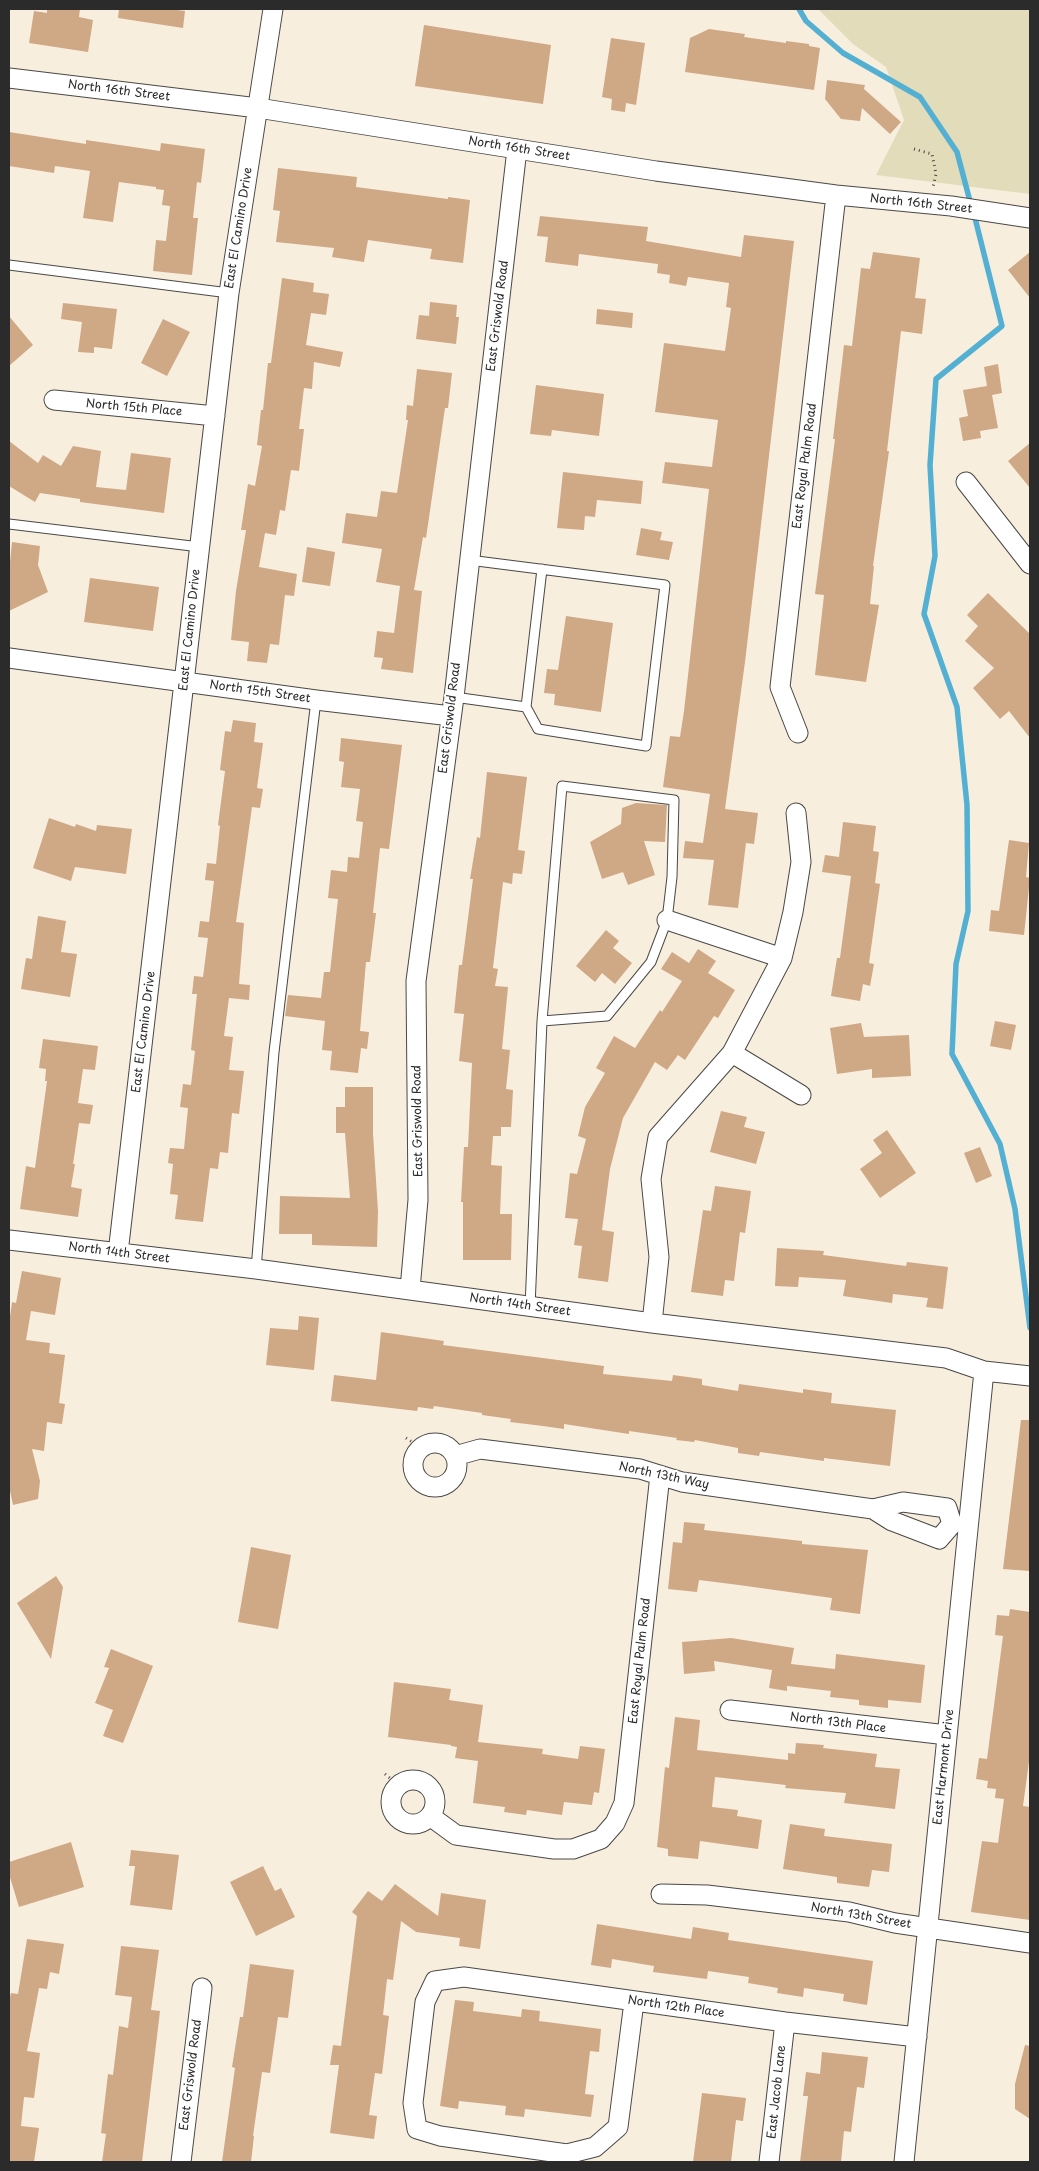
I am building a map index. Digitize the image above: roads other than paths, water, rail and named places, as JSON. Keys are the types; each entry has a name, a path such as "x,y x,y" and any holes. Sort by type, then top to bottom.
{"street":[{"name":"East El Camino Drive","path":"118,1253 229,293 273,9"},
{"name":"North 16th Street","path":"9,78 258,108 656,171 836,195 951,206 1030,218"},
{"name":"East Griswold Road","path":"410,1289 418,1200 416,981 454,697 517,149"},
{"name":"East Royal Palm Road","path":"798,733 780,687 836,195"},
{"name":"North 15th Place","path":"54,400 215,416"},
{"path":"966,482 1030,564"},
{"name":"North 15th Street","path":"9,658 316,700 451,716"},
{"path":"652,1323 659,1257 650,1179 658,1137 732,1053 782,958 793,912 801,862 796,813"},
{"path":"667,920 782,958"},
{"path":"732,1053 801,1094"},
{"name":"North 14th Street","path":"9,1240 256,1269 652,1323 946,1358 984,1371 1030,1376"},
{"name":"East Harmont Drive","path":"904,2162 947,1735 960,1525 984,1371"},
{"path":"413,1443 426,1445 440,1443 446,1446 455,1456 457,1469 450,1481 444,1485 430,1487 419,1480 413,1467 416,1454 413,1443"},
{"name":"North 13th Way","path":"455,1456 480,1449 640,1469 682,1482 873,1509 903,1502 947,1508 960,1525 939,1539 892,1522 873,1509"},
{"name":"East Royal Palm Road","path":"430,1816 456,1835 554,1849 573,1849 601,1839 615,1823 624,1803 660,1475"},
{"name":"North 13th Place","path":"730,1710 947,1735"},
{"path":"392,1780 414,1780 427,1785 434,1796 434,1810 430,1816 419,1824 405,1823 399,1819 392,1808 392,1780"},
{"name":"North 13th Street","path":"661,1894 706,1896 849,1912 895,1923 1030,1943"},
{"name":"North 12th Place","path":"634,2002 618,2127 595,2147 567,2154 440,2136 417,2129 413,2104 418,2058 425,2002 434,1981 464,1977 784,2022 917,2037"},
{"name":"East Griswold Road","path":"181,2162 202,1988"},
{"name":"East Jacob Lane","path":"769,2162 784,2022"}],"lane":[{"path":"9,265 229,293"},
{"path":"9,524 200,546"},
{"path":"469,560 542,569 665,585 646,746 538,729 526,707 542,569"},
{"path":"454,697 526,707"},
{"path":"256,1269 274,1052 316,700"},
{"path":"530,1306 542,1021 562,786 674,800 672,877 667,920 651,962 607,1016 542,1021"}],"waterway":[{"path":"799,9 806,21 843,53 920,97 957,152 971,205"},
{"path":"974,214 1002,326 936,379 930,465 935,556 924,614 957,707 967,805 968,911 956,964 952,1054 1000,1144 1015,1209 1030,1328"}]}
